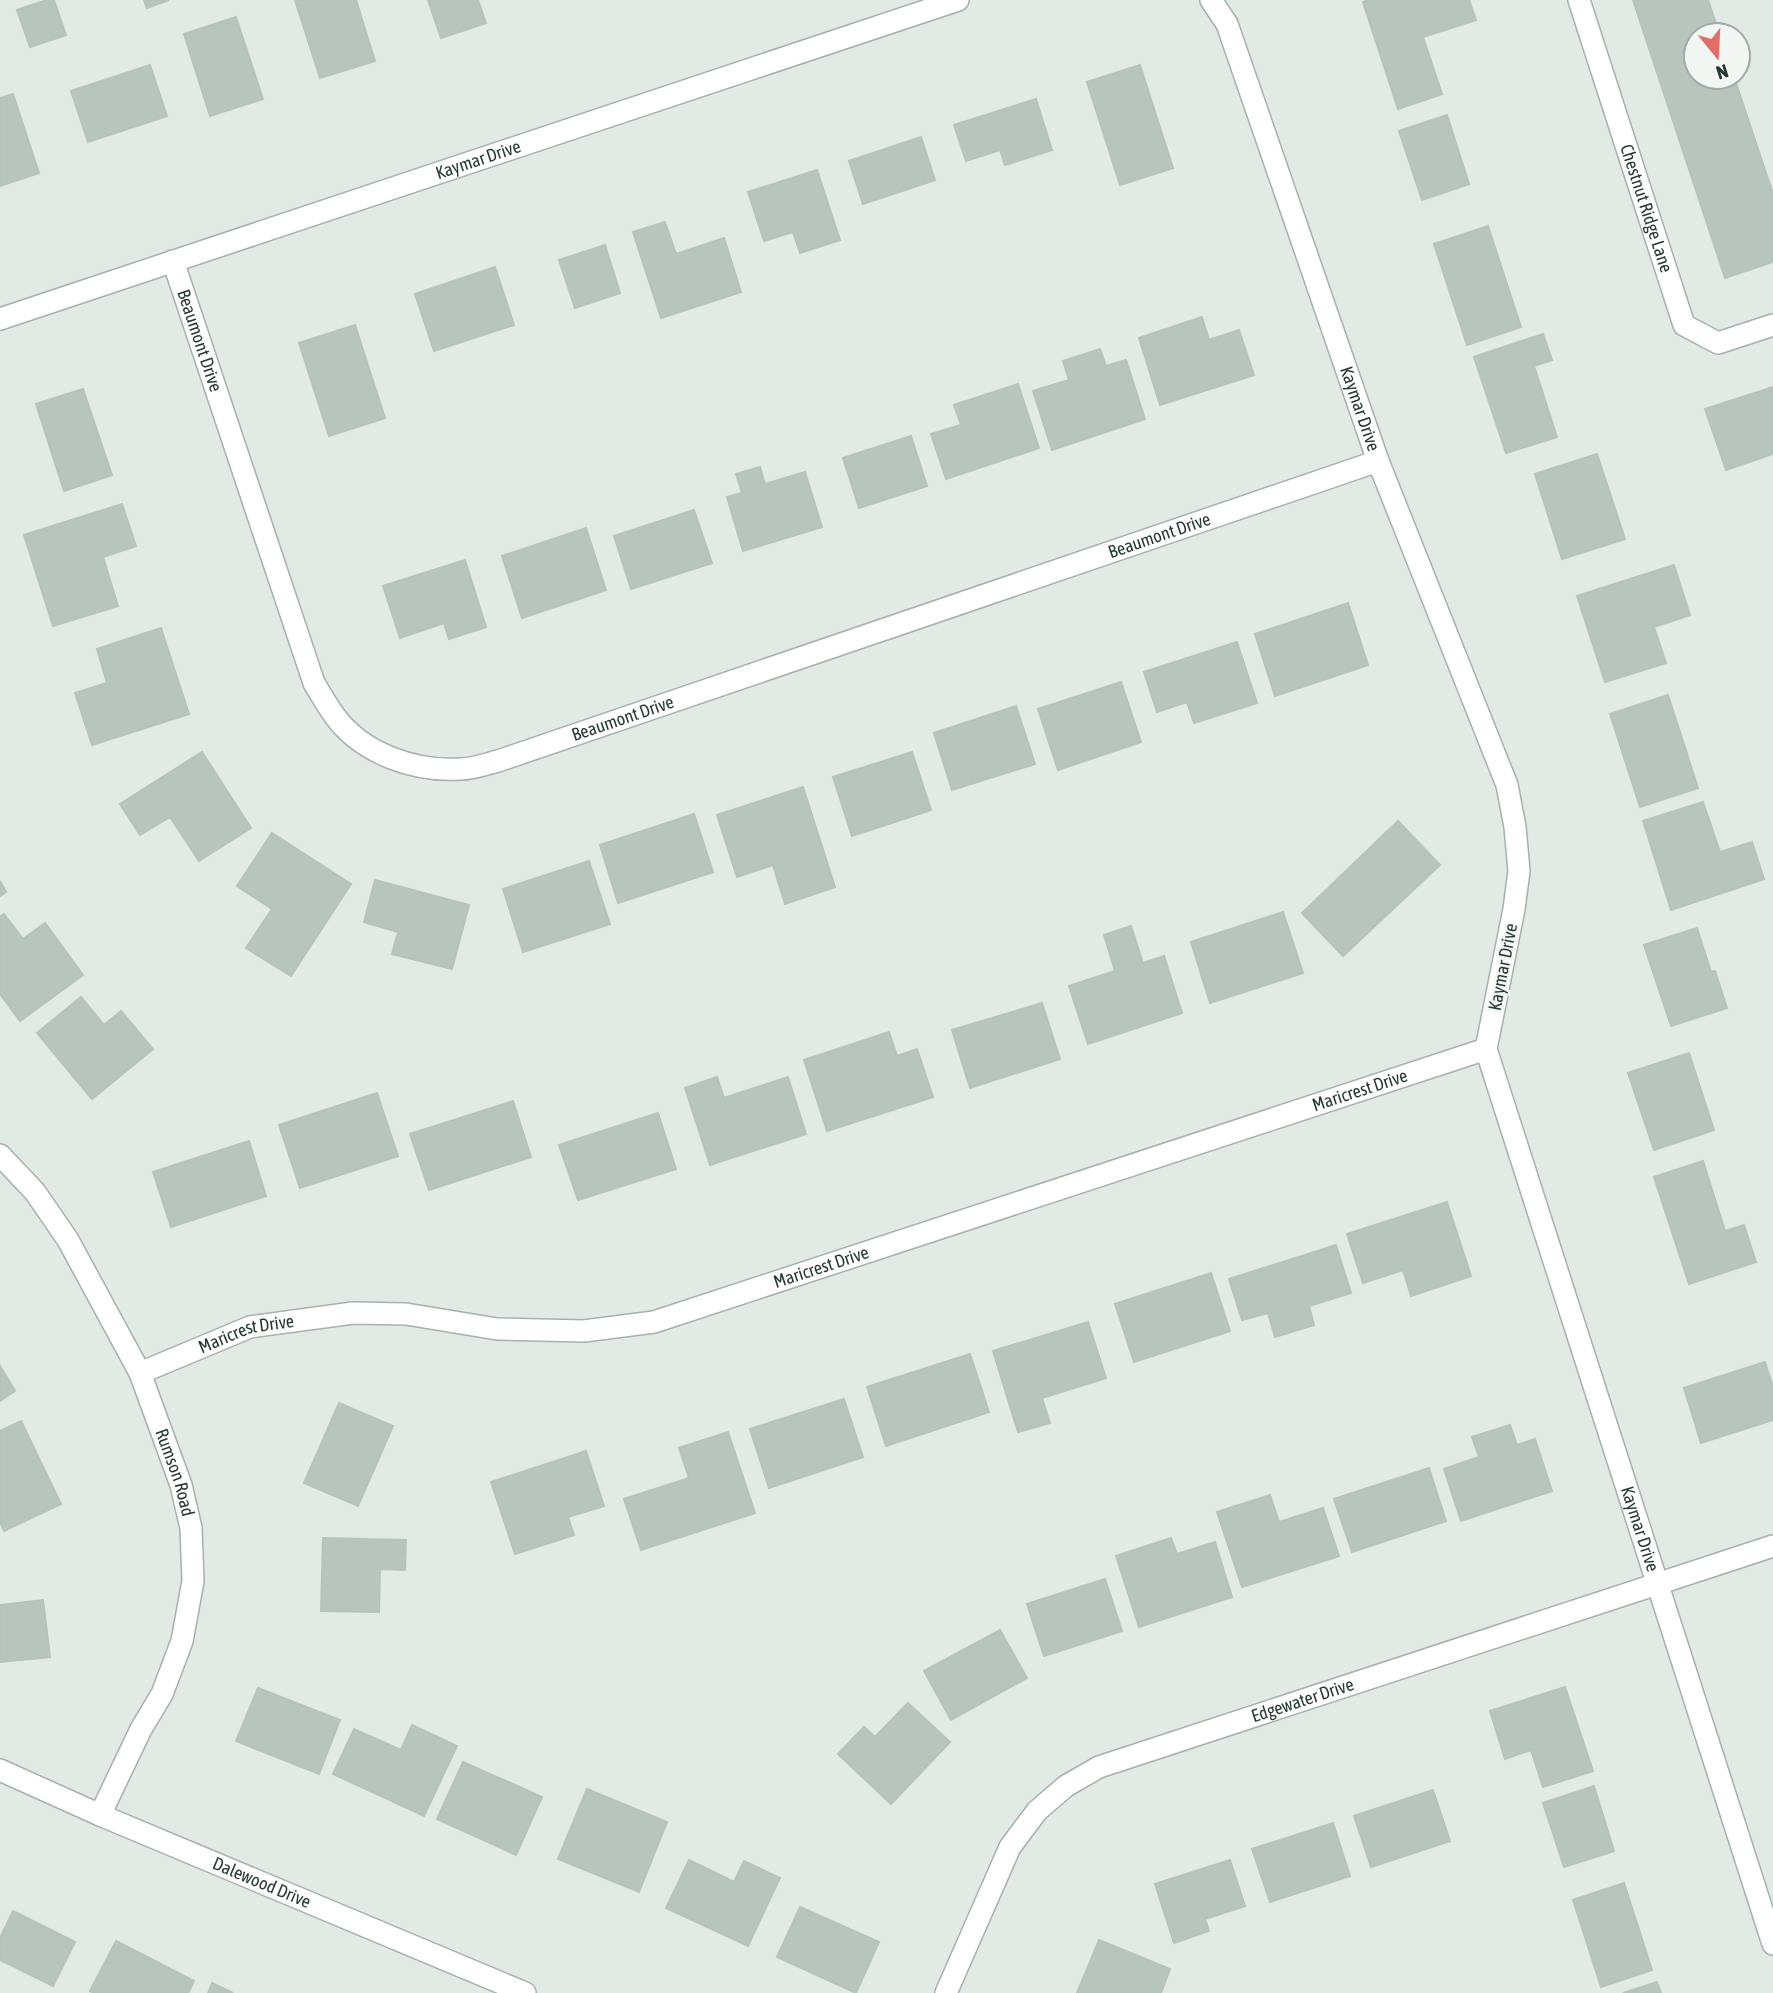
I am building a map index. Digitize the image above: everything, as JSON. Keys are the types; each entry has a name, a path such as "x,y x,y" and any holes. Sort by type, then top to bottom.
{"street":[{"name":"Kaymar Drive","path":"0,319 958,0"},
{"name":"Kaymar Drive","path":"1212,0 1227,24 1378,461 1507,785 1519,871 1486,1049 1773,1944"},
{"name":"Chestnut Ridge Lane","path":"1579,0 1684,326 1718,343 1773,325"},
{"name":"Beaumont Drive","path":"173,261 314,683 335,717 361,742 393,759 427,769 463,769 498,761 1378,461"},
{"name":"Maricrest Drive","path":"140,1373 250,1327 353,1313 406,1314 497,1329 584,1331 654,1322 1486,1049"},
{"name":"Rumson Road","path":"0,1155 35,1192 68,1240 140,1373 181,1485 191,1528 193,1581 182,1641 162,1694 141,1729 100,1815"},
{"name":"Edgewater Drive","path":"946,1993 1010,1847 1037,1811 1066,1786 1099,1767 1773,1546"},
{"name":"Dalewood Drive","path":"0,1770 100,1815 525,1993"}],"building":[{"path":"54,0 66,35 30,47 17,10"},
{"path":"144,0 169,0 147,8"},
{"path":"295,0 356,0 375,61 320,78"},
{"path":"428,0 478,0 486,23 441,38"},
{"path":"1469,0 1476,20 1423,37 1442,94 1398,109 1363,2"},
{"path":"1633,0 1708,0 1715,21 1682,21 1682,91 1739,91 1773,194 1773,262 1725,278"},
{"path":"236,17 263,99 210,116 184,34"},
{"path":"150,65 167,116 88,142 71,91"},
{"path":"1140,65 1173,168 1120,185 1087,82"},
{"path":"13,94 39,173 0,186 0,98"},
{"path":"1036,99 1052,150 1005,165 1000,150 966,161 954,125"},
{"path":"1447,115 1469,184 1422,200 1399,131"},
{"path":"921,137 935,180 863,204 849,161"},
{"path":"817,170 840,240 800,253 793,232 764,241 748,192"},
{"path":"665,222 676,254 724,238 741,292 661,318 633,232"},
{"path":"1488,226 1521,327 1467,345 1434,244"},
{"path":"605,245 620,293 575,308 559,260"},
{"path":"495,267 514,325 434,351 415,294"},
{"path":"1202,317 1209,340 1239,330 1254,375 1160,405 1139,338"},
{"path":"355,325 385,418 329,436 299,343"},
{"path":"1543,334 1552,360 1534,366 1557,437 1506,453 1474,357"},
{"path":"1100,349 1106,366 1126,360 1145,419 1052,450 1033,391 1069,380 1063,361"},
{"path":"1018,384 1039,448 946,479 931,434 961,425 954,405"},
{"path":"1773,387 1773,454 1726,470 1705,409"},
{"path":"83,389 112,475 64,491 36,404"},
{"path":"911,436 927,486 859,508 843,458"},
{"path":"1597,454 1625,539 1562,559 1535,474"},
{"path":"760,467 765,484 805,472 822,527 743,551 727,497 742,493 736,474"},
{"path":"122,504 136,546 103,557 118,606 53,626 24,535"},
{"path":"694,510 712,563 631,589 614,536"},
{"path":"586,528 606,590 522,618 502,556"},
{"path":"465,560 486,627 449,639 444,623 400,638 383,586"},
{"path":"1674,565 1690,615 1654,627 1666,663 1605,682 1577,596"},
{"path":"1348,603 1368,665 1275,696 1255,634"},
{"path":"161,628 189,714 92,745 75,693 107,683 97,649"},
{"path":"1237,642 1257,703 1194,723 1187,702 1157,712 1144,672"},
{"path":"1121,682 1141,742 1058,770 1038,709"},
{"path":"1668,695 1698,788 1640,807 1610,714"},
{"path":"1016,706 1035,764 952,790 934,733"},
{"path":"202,752 251,828 199,861 170,817 140,835 120,804"},
{"path":"912,752 931,810 852,836 833,777"},
{"path":"803,787 835,887 785,904 773,865 737,877 717,815"},
{"path":"1703,802 1720,852 1752,842 1764,879 1671,910 1643,821"},
{"path":"694,814 713,872 618,903 600,845"},
{"path":"1398,821 1440,865 1343,956 1302,913"},
{"path":"272,833 351,884 291,976 246,948 272,909 237,886"},
{"path":"589,861 610,924 523,952 503,889"},
{"path":"375,880 469,905 452,969 392,954 398,932 364,922"},
{"path":"0,881 6,892 0,896"},
{"path":"1283,912 1303,973 1210,1003 1191,942"},
{"path":"4,914 23,939 45,923 83,975 20,1021 0,994 0,917"},
{"path":"1131,926 1143,963 1164,956 1182,1013 1088,1044 1069,986 1115,971 1104,935"},
{"path":"1697,928 1711,972 1715,971 1727,1008 1671,1026 1644,945"},
{"path":"81,997 104,1025 121,1011 153,1049 92,1099 37,1033"},
{"path":"1042,1003 1060,1059 970,1088 952,1030"},
{"path":"889,1032 897,1056 917,1049 933,1097 827,1131 804,1060"},
{"path":"1689,1053 1714,1130 1654,1150 1628,1073"},
{"path":"717,1077 724,1098 788,1077 806,1134 710,1165 685,1088"},
{"path":"377,1093 398,1156 300,1188 279,1125"},
{"path":"513,1101 531,1157 429,1190 410,1134"},
{"path":"658,1113 676,1169 578,1200 559,1145"},
{"path":"249,1141 266,1196 171,1227 153,1172"},
{"path":"1703,1161 1725,1231 1744,1225 1756,1262 1689,1284 1654,1177"},
{"path":"1447,1202 1471,1276 1411,1296 1403,1270 1363,1283 1347,1234"},
{"path":"1336,1245 1351,1293 1309,1306 1314,1325 1275,1337 1268,1313 1242,1320 1229,1279"},
{"path":"1211,1273 1230,1331 1134,1362 1115,1304"},
{"path":"1088,1322 1106,1378 1042,1398 1050,1423 1018,1432 993,1351"},
{"path":"970,1354 989,1412 886,1446 867,1387"},
{"path":"1765,1362 1773,1387 1773,1420 1701,1443 1684,1388"},
{"path":"0,1366 15,1391 0,1401"},
{"path":"844,1399 863,1457 769,1488 750,1429"},
{"path":"339,1403 393,1426 358,1506 304,1483"},
{"path":"21,1421 61,1504 4,1531 0,1522 0,1431"},
{"path":"1510,1425 1517,1445 1535,1439 1552,1491 1461,1521 1444,1469 1479,1457 1472,1437"},
{"path":"728,1432 755,1513 641,1550 624,1499 689,1478 679,1448"},
{"path":"586,1451 604,1506 568,1517 574,1535 515,1554 491,1482"},
{"path":"1429,1468 1446,1521 1352,1552 1334,1499"},
{"path":"1270,1495 1279,1522 1323,1508 1339,1556 1242,1587 1217,1512"},
{"path":"323,1538 406,1540 405,1570 380,1569 379,1612 321,1611"},
{"path":"1171,1538 1177,1554 1215,1542 1232,1597 1139,1627 1116,1556"},
{"path":"1105,1579 1122,1631 1044,1656 1027,1604"},
{"path":"43,1600 50,1657 0,1662 0,1605"},
{"path":"1000,1630 1027,1678 951,1720 924,1671"},
{"path":"1565,1687 1593,1771 1543,1787 1531,1750 1505,1759 1490,1711"},
{"path":"258,1688 340,1720 319,1774 236,1741"},
{"path":"908,1703 950,1742 891,1804 838,1754 864,1727 875,1737"},
{"path":"412,1725 457,1746 424,1816 333,1774 354,1729 401,1750"},
{"path":"463,1762 542,1797 516,1855 437,1819"},
{"path":"1594,1786 1614,1851 1564,1867 1543,1803"},
{"path":"587,1789 667,1822 639,1892 558,1859"},
{"path":"1433,1790 1450,1841 1371,1867 1354,1816"},
{"path":"1333,1823 1350,1876 1270,1902 1252,1849"},
{"path":"689,1860 734,1882 744,1861 780,1878 748,1946 666,1908"},
{"path":"1230,1860 1245,1906 1205,1919 1209,1931 1174,1943 1155,1884"},
{"path":"1624,1883 1652,1970 1601,1987 1573,1900"},
{"path":"800,1907 879,1942 856,1993 777,1957"},
{"path":"13,1911 75,1942 53,1986 0,1960 0,1938"},
{"path":"1099,1940 1170,1969 1161,1993 1077,1993"},
{"path":"116,1941 194,1981 188,1993 90,1991"},
{"path":"1657,1982 1661,1993 1623,1993"},
{"path":"212,1983 233,1993 208,1993"}]}
